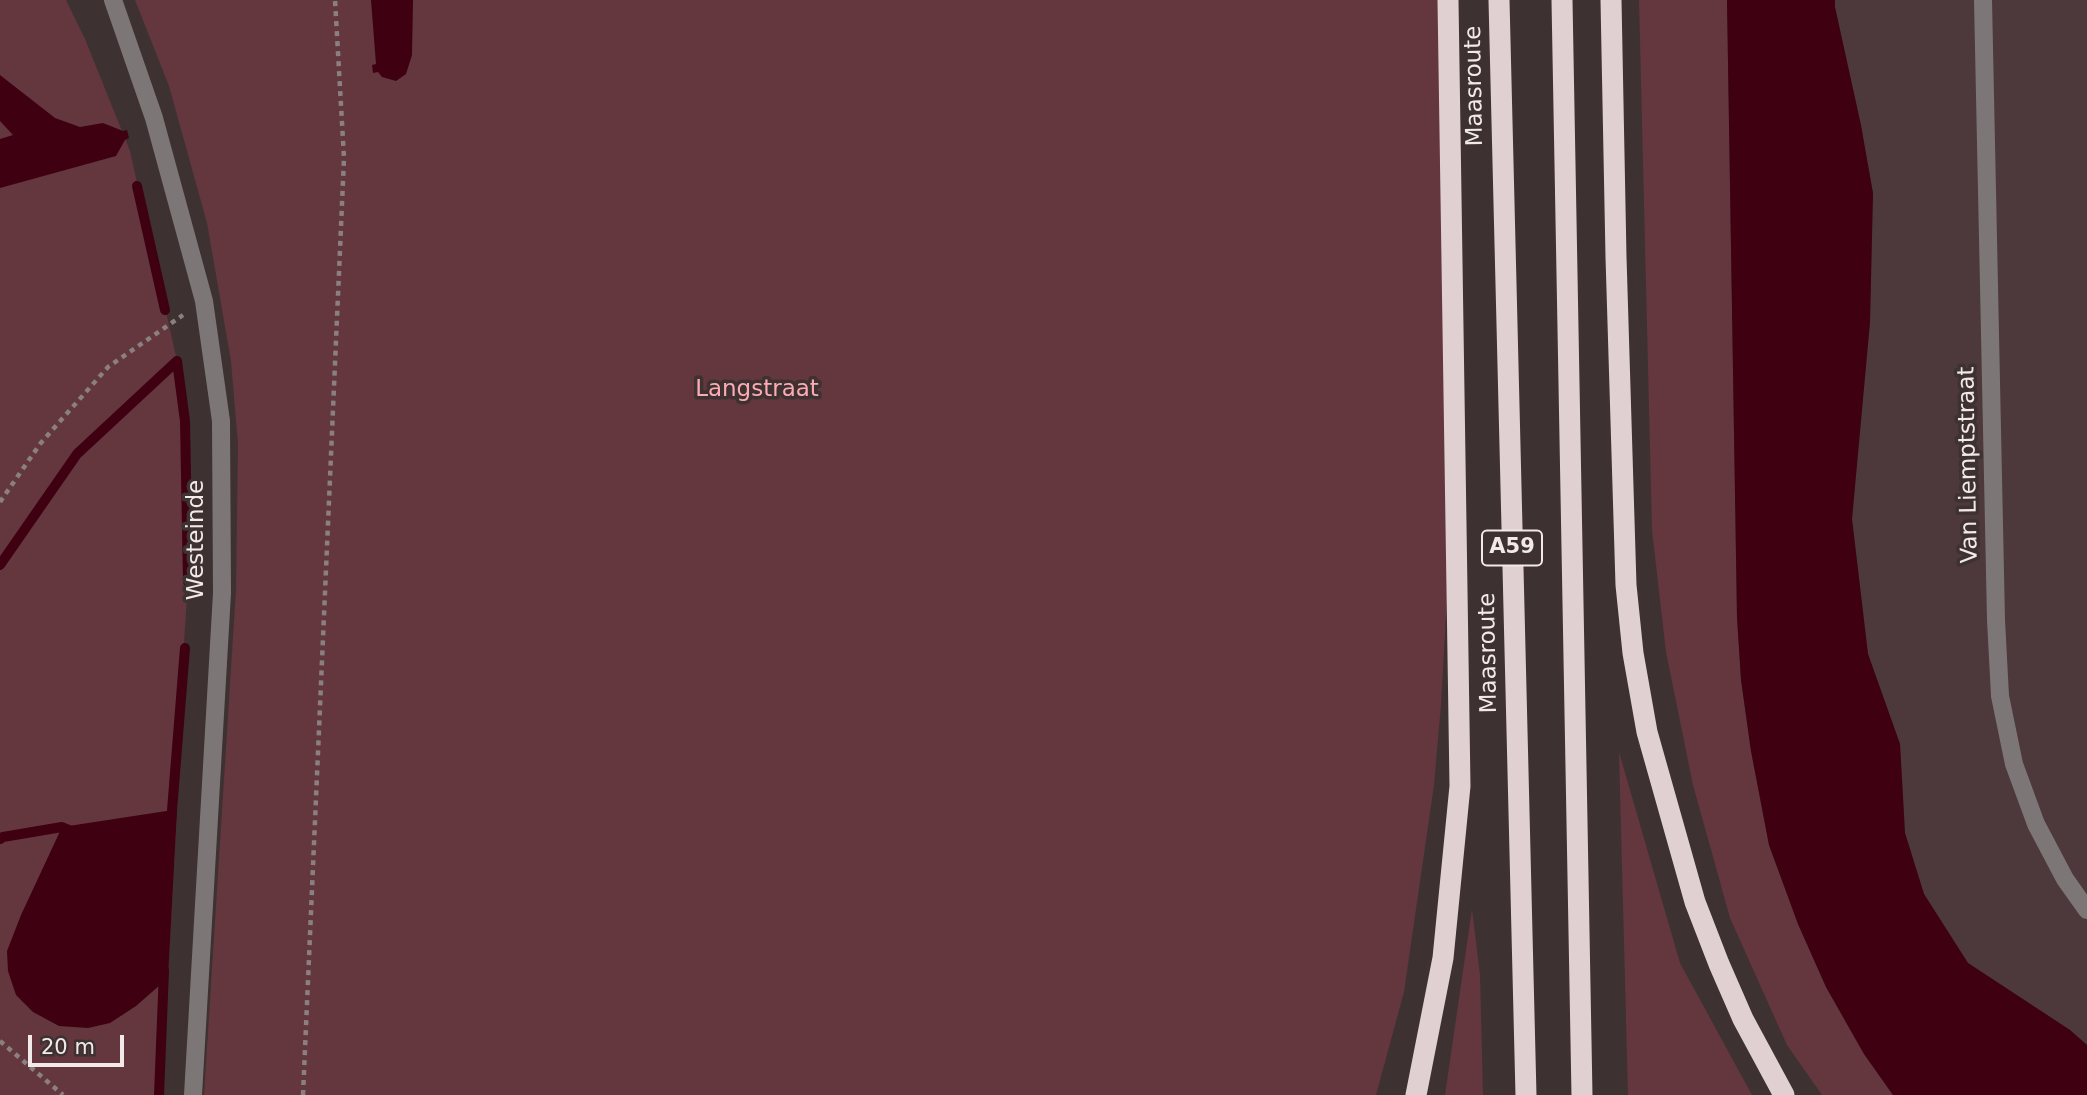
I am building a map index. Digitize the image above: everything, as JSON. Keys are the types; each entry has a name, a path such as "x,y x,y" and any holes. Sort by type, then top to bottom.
{"highway":[{"name":"A59","path":"1416,1095 1443,958 1460,786 1448,0"},
{"name":"Maasroute","path":"1499,0 1526,1095"},
{"name":"A59","path":"1562,0 1582,1095"},
{"path":"1611,0 1626,585 1633,653 1647,732 1695,902 1743,1019 1784,1095"}],"street":[{"name":"Westeinde","path":"113,0 154,118 204,301 221,421 222,593 193,1095"},
{"name":"Van Liemptstraat","path":"1983,0 2000,696 2014,764 2036,824 2065,879 2087,910"}],"path":[{"path":"303,1095 344,158 335,0"},
{"path":"0,502 40,444 108,367 204,301"},
{"path":"0,1041 62,1095"}],"shaded area":[{"path":"371,0 413,0 412,55 406,74 396,81 382,77 378,72 373,73 372,65 376,64"},
{"path":"1727,0 1835,0 1873,193 1870,322 1852,519 1868,654 1900,744 1905,833 1924,894 1968,963 2070,1030 2087,1045 2087,1095 1893,1095 1864,1054 1826,987 1798,924 1769,845 1741,680 1737,617"},
{"path":"1835,0 2087,0 2087,1045 2070,1030 1968,963 1924,894 1905,833 1900,744 1868,654 1852,519 1870,322 1873,193"},
{"path":"0,75 55,118 80,127 103,123 127,130 129,138 116,156 0,188 0,139 13,135 0,121"},
{"path":"177,811 168,978 136,1006 110,1023 88,1028 59,1026 33,1012 16,995 8,971 7,951 62,827"}],"green space":[{"path":"0,0 66,0 85,39 130,151 177,361 185,421 188,582 173,810 177,811 168,978 163,981 159,1095 0,1095"},
{"name":"Langstraat","path":"135,0 1443,0 1451,526 1441,705 1434,785 1404,992 1376,1095 204,1095 236,590 238,444 231,361 207,223 169,86"},
{"path":"1639,0 1727,0 1737,617 1741,680 1751,751 1769,845 1798,924 1826,987 1864,1054 1893,1095 1822,1095 1787,1045 1730,918 1693,785 1666,652 1652,530"},
{"path":"1619,752 1680,963 1752,1095 1628,1095"},
{"path":"1472,909 1480,975 1483,1095 1445,1095"}],"waterway":[{"path":"137,186 165,310"},
{"path":"177,361 185,421 188,582"},
{"path":"0,565 77,454 177,361"},
{"path":"171,823 185,648"},
{"path":"0,839 62,827 74,832"},
{"path":"159,1095 164,970"}]}
